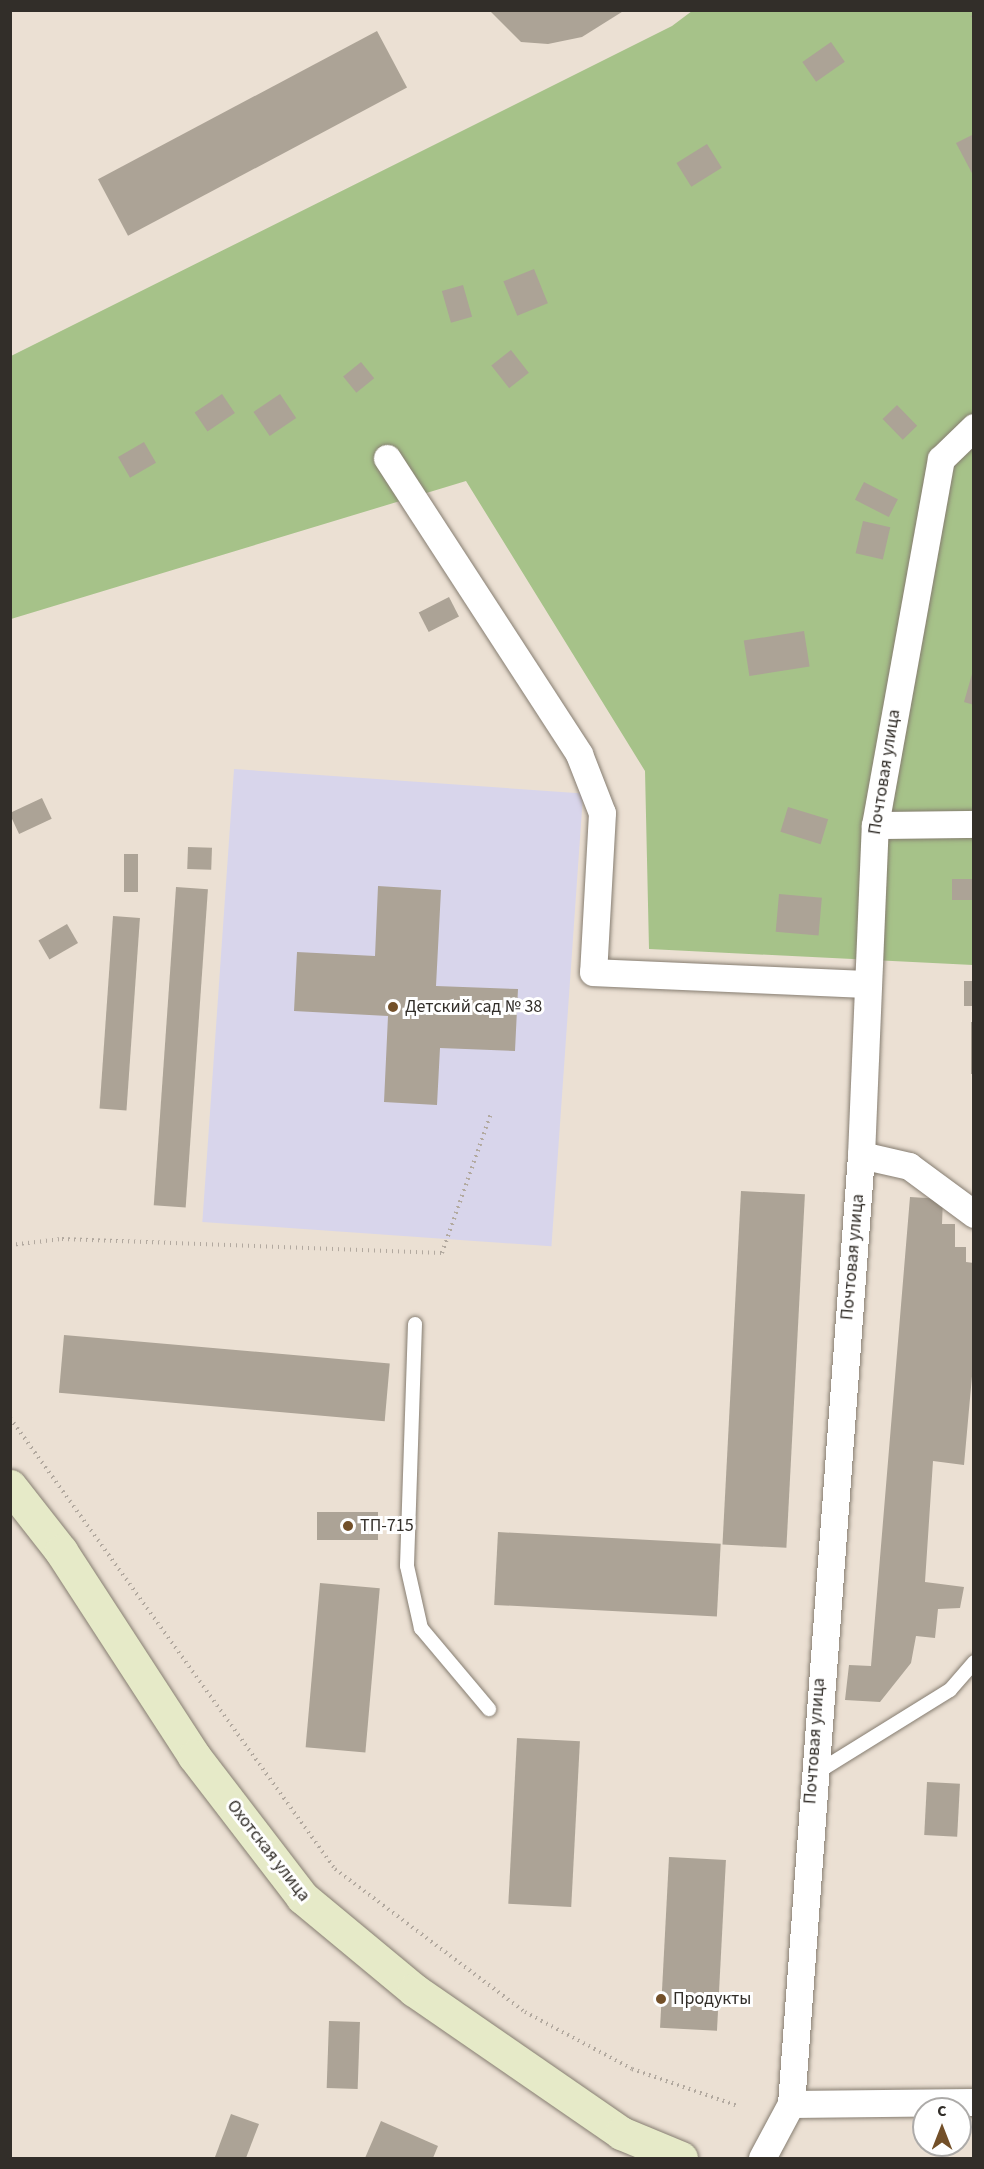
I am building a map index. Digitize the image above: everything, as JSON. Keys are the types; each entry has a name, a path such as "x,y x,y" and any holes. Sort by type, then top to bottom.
{"street":[{"name":"Почтовая улица","path":"791,2104 811,1776 861,1155 864,984 875,825 941,459 974,427"},
{"path":"387,458 579,754 602,813 593,972 864,984"},
{"path":"875,825 974,824"},
{"path":"861,1155 909,1166 974,1214"},
{"name":"Охотская улица","path":"10,1486 61,1551 194,1756 302,1897 414,1990 621,2133 681,2158"},
{"path":"762,2158 791,2104 974,2102"}],"lane":[{"path":"415,1324 407,1566 421,1628 489,1709"},
{"path":"811,1776 950,1690 974,1662"}],"path":[{"path":"969,10 974,18"},
{"path":"10,1245 62,1239 442,1253 491,1113"},
{"path":"10,1418 335,1869 525,2012 632,2069 738,2106"}],"shaded area":[{"name":"Детский сад № 38","path":"234,769 583,793 551,1246 202,1222"}],"green space":[{"path":"692,11 973,11 973,965 649,949 645,771 466,481 11,619 11,356 672,26"}],"building":[{"path":"489,10 625,10 582,37 548,44 521,42"},
{"path":"377,31 407,88 128,236 98,179"},
{"path":"831,42 845,62 816,82 802,62"},
{"path":"974,134 974,177 956,143"},
{"path":"707,144 722,168 691,187 676,163"},
{"path":"534,269 548,303 517,316 503,281"},
{"path":"463,285 472,317 451,323 442,291"},
{"path":"511,350 529,373 509,388 491,365"},
{"path":"361,362 374,378 356,393 343,376"},
{"path":"222,394 235,413 208,432 195,412"},
{"path":"280,394 296,418 270,436 253,412"},
{"path":"897,405 917,426 903,440 883,419"},
{"path":"144,442 156,463 130,478 118,457"},
{"path":"864,482 898,499 889,517 855,500"},
{"path":"863,521 890,527 883,559 856,553"},
{"path":"449,597 459,617 429,632 419,612"},
{"path":"804,631 810,667 749,676 744,641"},
{"path":"972,674 974,675 974,705 964,702"},
{"path":"42,798 52,819 19,834 10,813"},
{"path":"788,807 828,819 821,844 780,832"},
{"path":"188,847 212,848 211,870 187,869"},
{"path":"124,854 138,854 138,892 124,892"},
{"path":"952,879 974,879 974,900 952,900"},
{"path":"378,886 441,890 436,986 518,989 515,1051 440,1048 437,1105 384,1102 388,1016 294,1011 297,952 375,956"},
{"path":"176,887 208,889 186,1207 154,1205"},
{"path":"779,894 822,898 819,936 776,932"},
{"path":"113,916 140,918 126,1110 100,1109"},
{"path":"67,924 78,943 49,960 38,940"},
{"path":"964,981 974,981 974,1006 964,1006"},
{"path":"971,1022 974,1022 974,1074 971,1074"},
{"path":"741,1191 805,1194 786,1548 722,1545"},
{"path":"910,1197 943,1199 942,1224 955,1224 955,1247 966,1247 966,1262 974,1263 974,1354 964,1465 933,1461 925,1582 964,1587 960,1608 938,1609 935,1638 916,1636 911,1663 880,1702 845,1700 849,1665 871,1666"},
{"path":"64,1335 390,1363 385,1421 59,1393"},
{"name":"ТП-715","path":"317,1512 378,1512 378,1540 317,1540"},
{"path":"498,1532 721,1544 717,1617 494,1605"},
{"path":"320,1583 380,1588 365,1753 306,1747"},
{"path":"517,1738 580,1741 571,1907 508,1904"},
{"path":"927,1782 960,1784 957,1837 924,1835"},
{"path":"669,1857 726,1860 717,2031 660,2028"},
{"path":"329,2021 360,2022 358,2089 327,2088"},
{"path":"231,2114 259,2124 246,2158 215,2157"},
{"path":"381,2121 438,2146 433,2158 365,2158"}],"place":[{"name":"Детский сад № 38","path":"393,1007"},
{"name":"ТП-715","path":"348,1526"},
{"name":"Продукты","path":"661,1999"}]}
